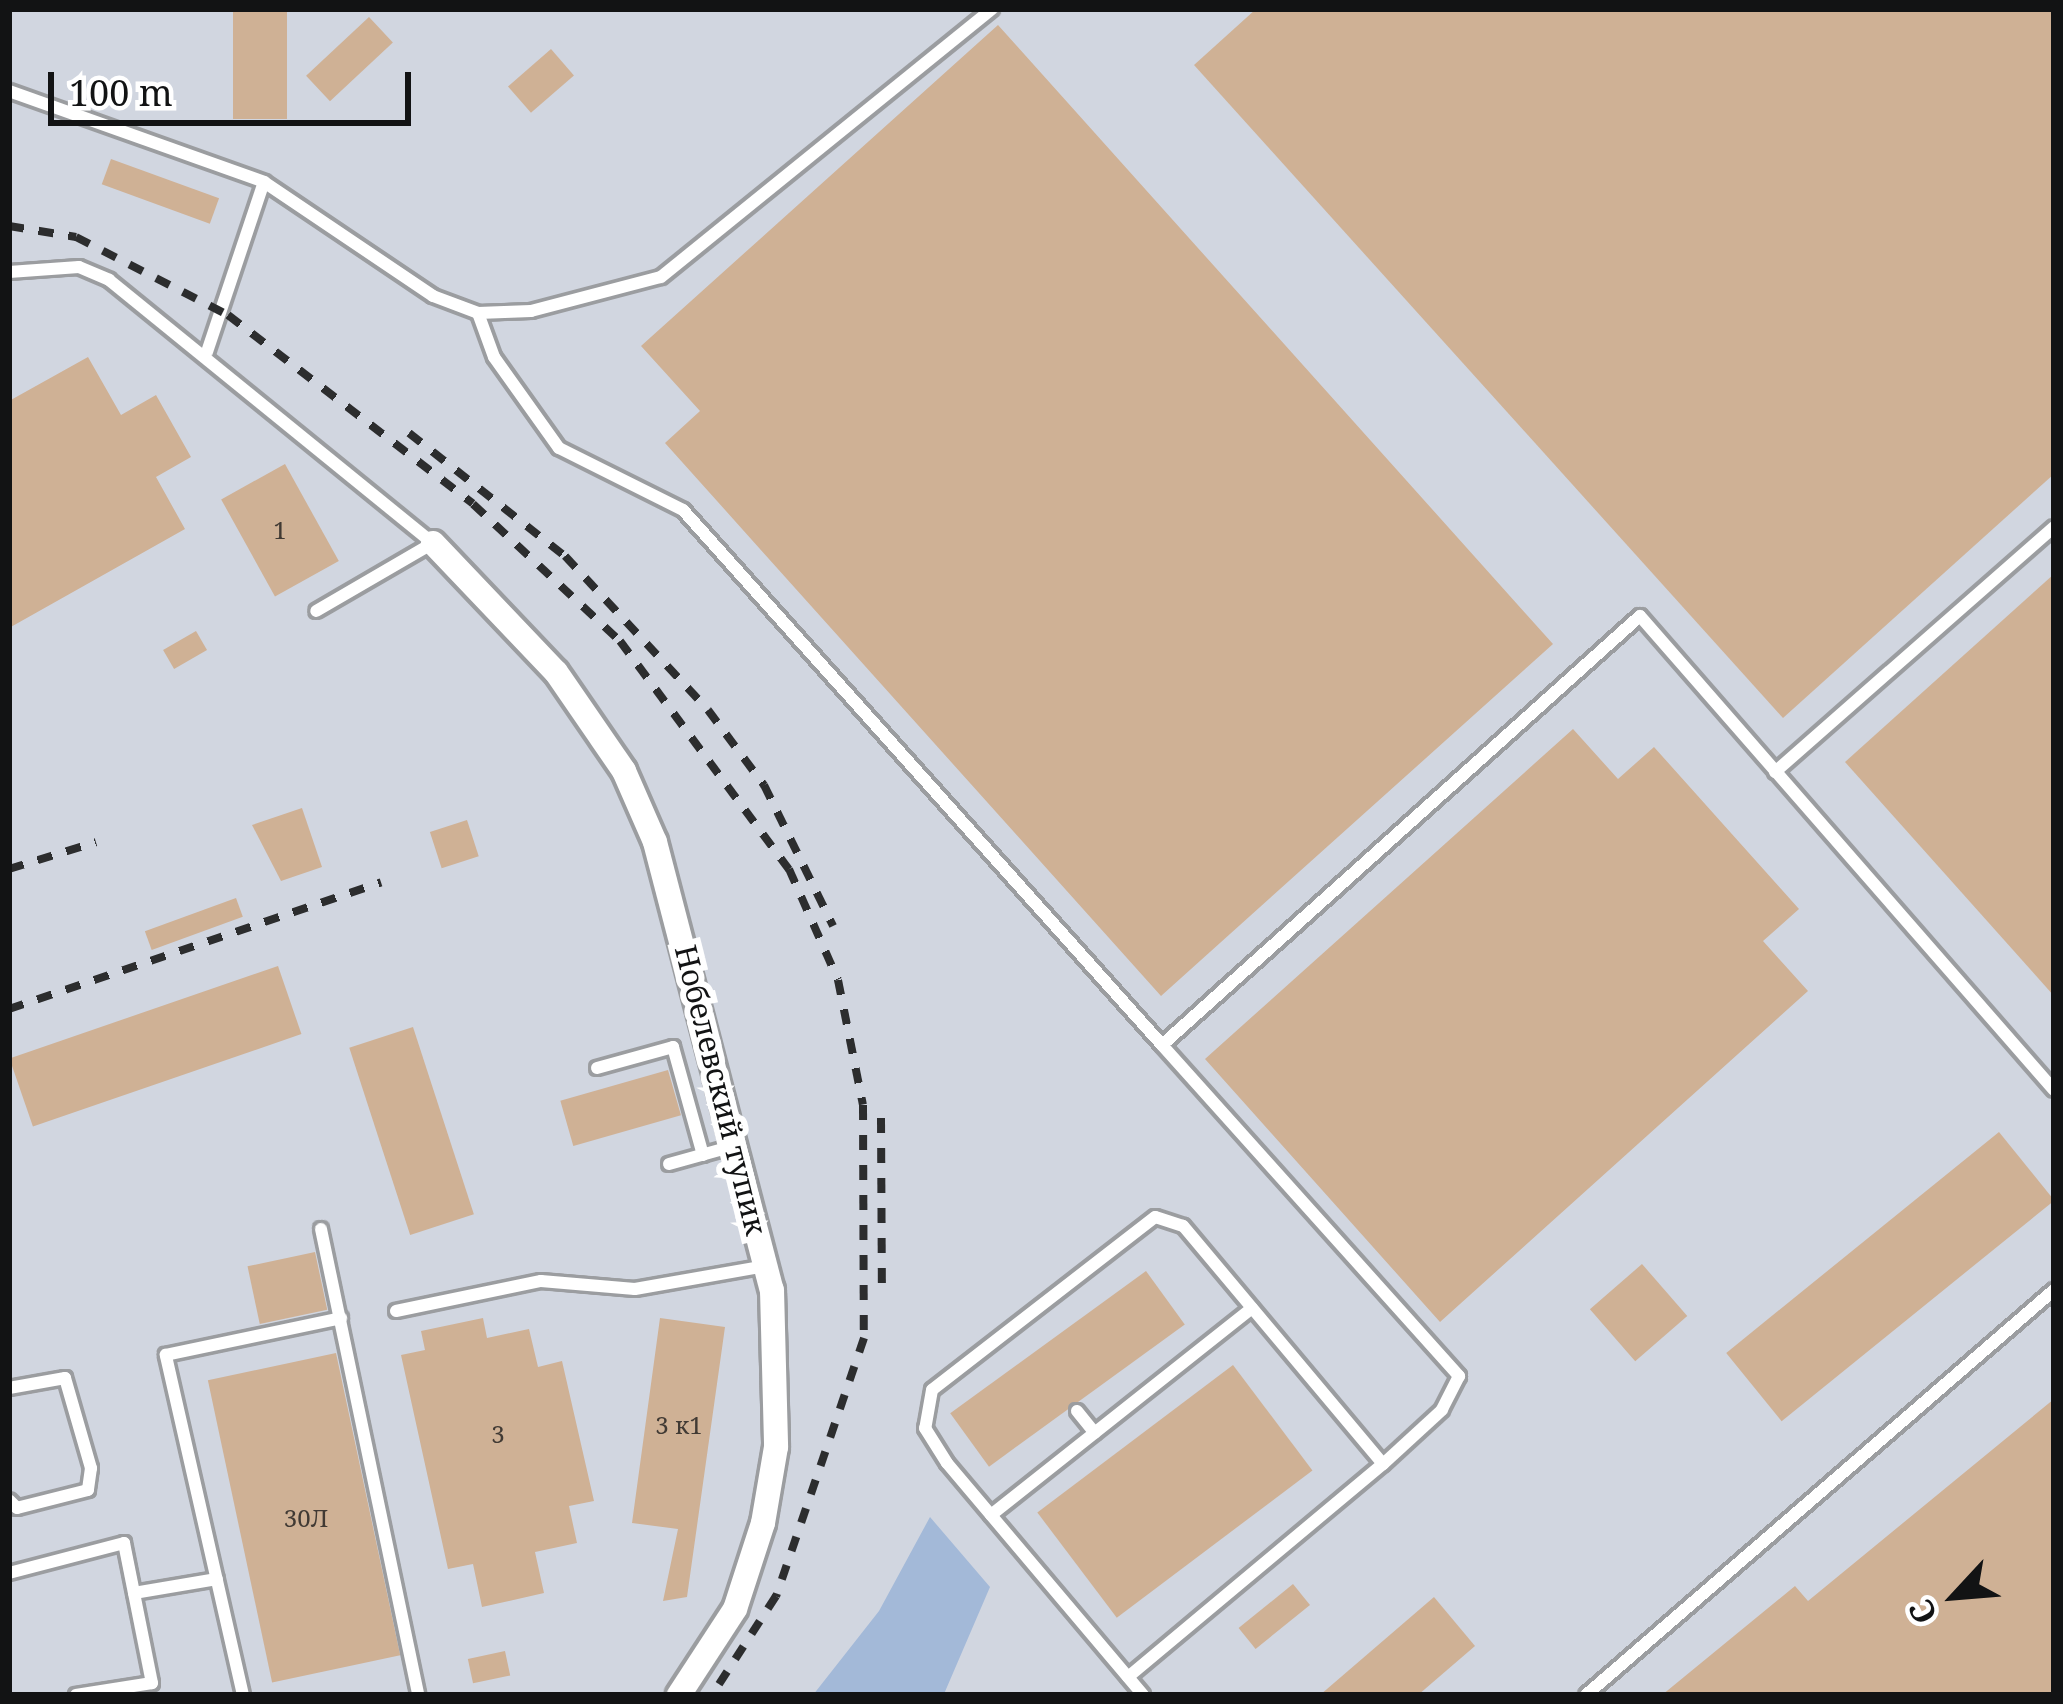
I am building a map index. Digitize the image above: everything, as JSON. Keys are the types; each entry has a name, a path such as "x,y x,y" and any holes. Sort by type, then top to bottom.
{"street":[{"name":"Нобелевский тупик","path":"433,543 556,672 624,771 655,842 766,1266 778,1374 763,1523 735,1609 680,1695"}],"lane":[{"path":"9,91 264,182 433,296 478,313 662,278 992,9"},
{"path":"208,352 264,182"},
{"path":"9,272 79,267 208,352 433,543 316,611"},
{"path":"478,313 494,357 559,448 682,510 1459,1376 1442,1410 1383,1464 1128,1677"},
{"path":"1775,772 2054,527"},
{"path":"1162,1045 1640,616 2054,1090"},
{"path":"597,1068 673,1047 703,1155"},
{"path":"669,1164 736,1145"},
{"path":"1143,1695 991,1515 925,1428 932,1390 1155,1217 1183,1226 1383,1464"},
{"path":"321,1229 418,1695"},
{"path":"396,1311 541,1281 635,1288 766,1266"},
{"path":"1586,1695 2054,1290"},
{"path":"991,1515 1252,1308"},
{"path":"244,1695 166,1355 341,1318"},
{"path":"9,1388 64,1378 91,1468 88,1490 17,1508 9,1500"},
{"path":"1077,1411 1095,1432"},
{"path":"9,1573 124,1543 152,1683 76,1695"},
{"path":"134,1593 217,1579"}],"shaded area":[{"path":"9,9 2054,9 2054,1695 9,1695"}],"water":[{"path":"930,1517 990,1587 944,1694 813,1695 879,1611"}],"building":[{"path":"233,9 287,9 287,119 233,119"},
{"path":"1256,9 2054,9 2054,474 1783,718 1194,65"},
{"path":"369,17 393,43 330,101 306,76"},
{"path":"998,25 1553,644 1161,996 665,443 700,411 641,346"},
{"path":"551,49 574,75 531,113 508,86"},
{"path":"111,159 219,198 210,224 102,184"},
{"path":"88,357 121,415 156,395 191,457 156,477 185,529 9,628 9,401"},
{"path":"285,464 339,561 275,596 221,499"},
{"path":"2054,574 2054,996 1845,762"},
{"path":"196,631 207,650 174,669 163,650"},
{"path":"1573,729 1618,779 1654,747 1799,909 1763,941 1808,991 1440,1322 1205,1059"},
{"path":"302,808 322,867 281,881 252,825"},
{"path":"467,820 479,856 442,868 430,832"},
{"path":"236,898 243,917 152,950 145,931"},
{"path":"278,966 301,1034 33,1127 9,1058"},
{"path":"413,1027 474,1214 410,1235 349,1048"},
{"path":"668,1070 681,1115 573,1146 560,1101"},
{"path":"1999,1132 2054,1201 1782,1421 1726,1353"},
{"path":"315,1252 327,1310 260,1324 248,1266"},
{"path":"1642,1264 1687,1316 1635,1361 1590,1309"},
{"path":"1146,1271 1185,1324 989,1467 950,1413"},
{"path":"483,1318 487,1338 529,1329 538,1367 562,1361 594,1501 569,1506 577,1543 535,1552 544,1593 482,1607 473,1564 448,1569 401,1355 425,1350 421,1331"},
{"path":"660,1318 725,1327 687,1597 663,1601 678,1529 632,1523"},
{"path":"336,1353 400,1655 272,1682 208,1380"},
{"path":"1233,1365 1312,1470 1117,1618 1037,1512"},
{"path":"2054,1399 2054,1695 1662,1695 1795,1586 1808,1601"},
{"path":"1293,1584 1310,1605 1256,1649 1239,1628"},
{"path":"1434,1597 1475,1646 1418,1695 1320,1695"},
{"path":"505,1651 510,1675 473,1683 468,1659"}],"railway":[{"path":"9,226 76,237 228,315 473,504 620,641 789,869 838,980 863,1105 864,1338 776,1596 712,1695"},
{"path":"409,433 565,556 708,710 764,785 833,926"},
{"path":"9,869 96,842"},
{"path":"9,1009 381,882"},
{"path":"881,1118 882,1291"}]}
